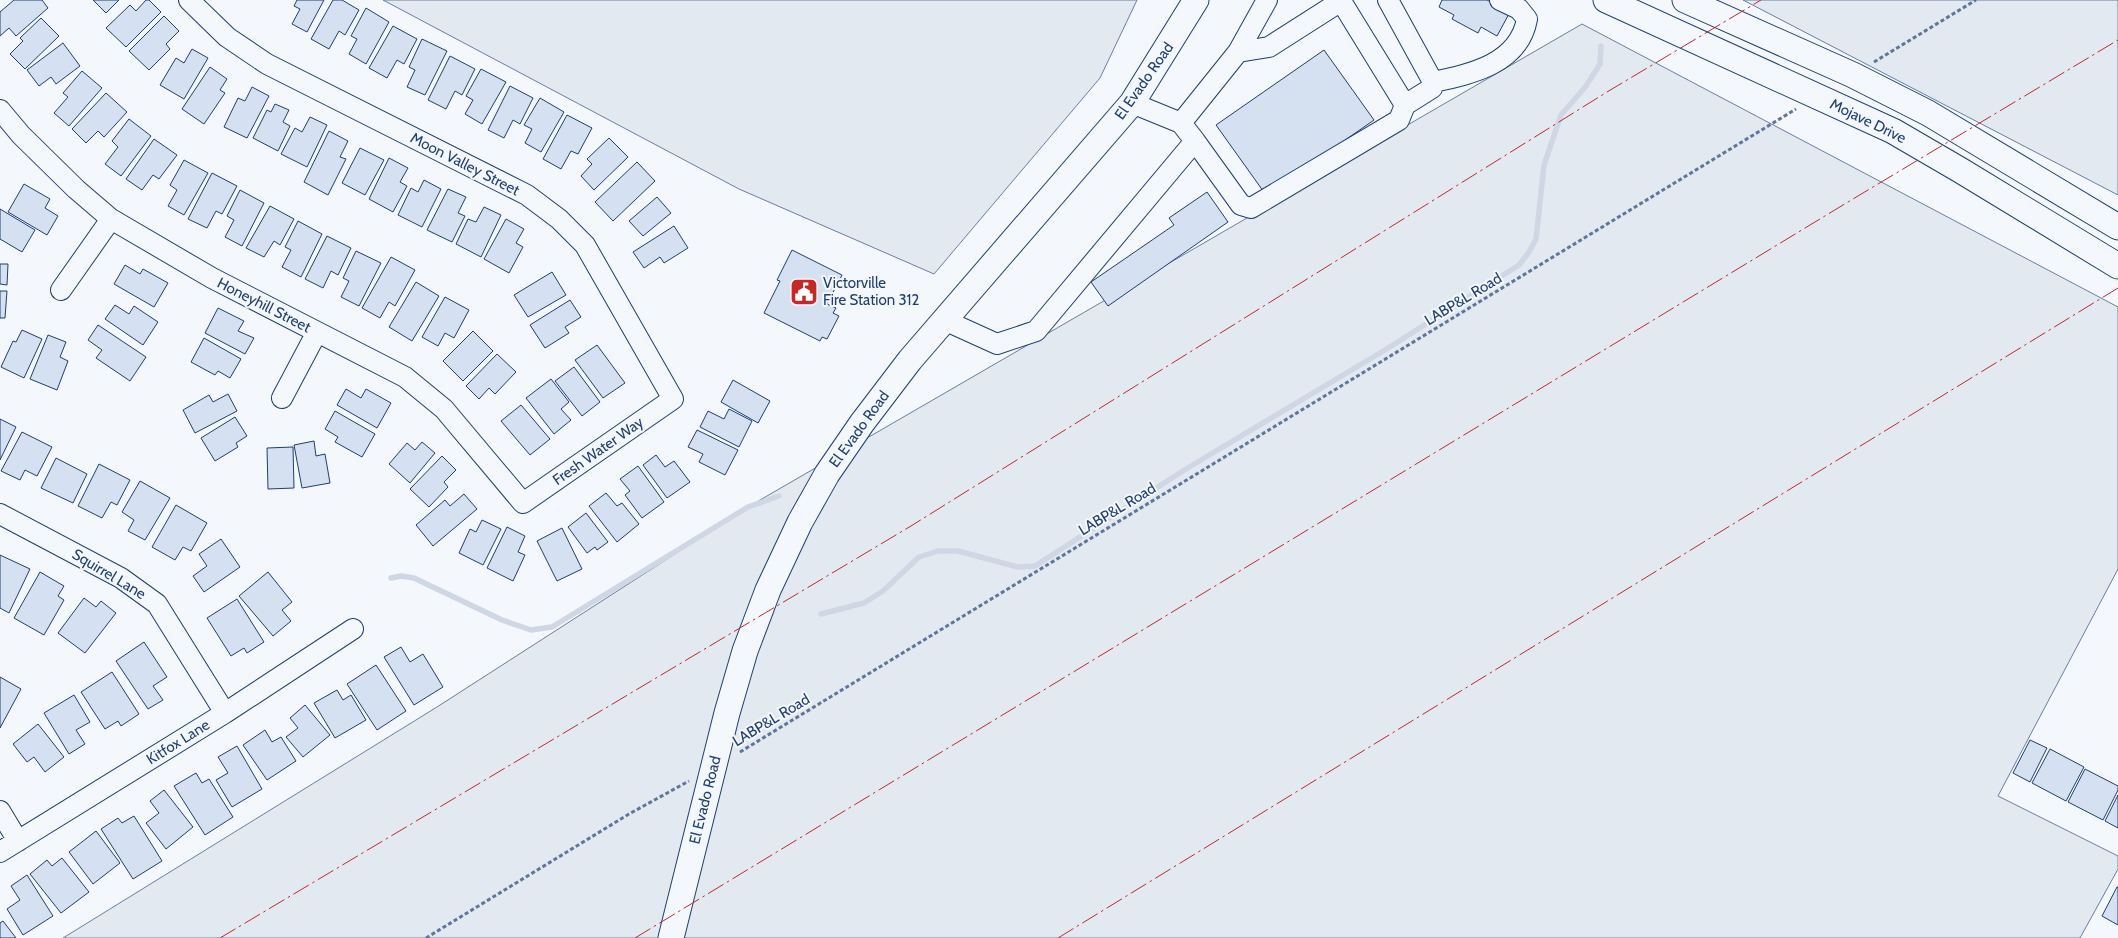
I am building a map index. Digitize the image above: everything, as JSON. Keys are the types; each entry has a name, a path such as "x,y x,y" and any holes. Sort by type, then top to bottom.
{"main road":[{"name":"El Evado Road","path":"671,938 713,768 745,651 768,590 800,522 827,474 862,423 910,360 1132,103 1196,0"},
{"name":"Mojave Drive","path":"1606,0 1818,96 1892,132 2118,266"},
{"path":"1685,0 1853,75 1928,114 2118,227"}],"street":[{"name":"Moon Valley Street","path":"189,0 227,37 267,64 527,195 559,219 584,245 673,399"},
{"path":"1181,123 1238,52 1267,0"},
{"path":"1238,52 1269,47 1341,0 1405,105"},
{"path":"1132,103 1181,123 1241,205 1251,208 1399,120 1405,105 1432,88 1433,82 1388,0"},
{"path":"1433,82 1472,74 1512,50 1518,44 1527,19 1519,9 1500,0"},
{"name":"Honeyhill Street","path":"0,110 21,135 111,220 212,278 405,378 413,384 444,409 523,503"},
{"path":"944,320 997,344 1036,331 1195,141"},
{"path":"61,290 111,220"},
{"path":"282,398 317,332"},
{"name":"Fresh Water Way","path":"523,503 673,399"},
{"name":"Squirrel Lane","path":"0,514 121,578 157,604 225,713"},
{"name":"Kitfox Lane","path":"0,852 225,713 354,629"},
{"path":"0,811 18,841"}],"path":[{"path":"1853,75 1976,0"},
{"name":"LABP&L Road","path":"426,938 628,814 713,768 1818,96"}],"shaded area":[{"path":"383,0 1137,0 1100,78 934,274 739,189"},
{"path":"1743,0 2118,0 2118,195"},
{"path":"1582,24 2118,307 2118,569 1998,796 2118,856 2118,869 2080,938 63,938 437,707 748,507"}],"building":[{"path":"14,0 42,0 48,8 16,36 9,28 0,36 0,12"},
{"path":"93,0 119,0 106,13"},
{"path":"146,0 149,0 161,12 126,47 106,28 130,5 136,11"},
{"path":"297,0 324,0 307,32 292,24 300,9 294,6"},
{"path":"333,0 342,0 359,10 345,35 339,31 329,49 311,39"},
{"path":"1442,0 1487,0 1510,12 1497,36 1481,27 1478,33 1452,19 1454,15 1439,7"},
{"path":"366,8 389,22 366,64 349,54 357,39 351,36"},
{"path":"164,16 179,31 166,44 170,49 149,70 129,51"},
{"path":"41,18 59,36 25,69 10,54 23,41 20,38"},
{"path":"393,26 417,39 404,64 397,60 387,78 369,68"},
{"path":"422,39 447,51 425,95 407,87 415,70 409,67"},
{"path":"63,43 80,66 56,84 51,77 39,86 27,70"},
{"path":"192,49 208,58 184,99 160,85 176,58 184,63"},
{"path":"1324,50 1374,120 1266,195 1216,125"},
{"path":"450,56 475,69 462,95 455,91 446,109 428,100"},
{"path":"210,67 227,79 220,90 225,93 204,124 182,109"},
{"path":"481,69 506,82 482,124 465,114 473,100 466,96"},
{"path":"82,71 102,88 69,126 54,113 68,97 63,93"},
{"path":"510,86 533,98 520,124 513,120 504,138 488,130"},
{"path":"252,87 269,96 247,138 224,127 238,98 245,101"},
{"path":"106,93 127,112 104,137 98,131 86,143 72,129"},
{"path":"540,98 564,112 541,152 525,143 532,129 524,125"},
{"path":"275,104 289,110 283,122 290,126 278,151 253,138 267,110 271,112"},
{"path":"567,115 592,128 578,154 571,151 561,169 543,159"},
{"path":"310,117 327,125 307,167 281,154 295,128 302,132"},
{"path":"129,119 151,136 121,176 105,164 118,147 112,141"},
{"path":"329,131 348,141 340,157 346,159 328,195 304,182"},
{"path":"609,138 628,157 594,190 581,176 592,164 587,159"},
{"path":"154,139 177,155 159,179 153,175 142,190 126,179"},
{"path":"360,148 384,160 365,195 342,183"},
{"path":"389,158 408,168 400,182 407,186 393,212 369,199"},
{"path":"184,160 208,173 184,215 168,206 177,190 170,185"},
{"path":"637,162 655,181 613,221 595,202"},
{"path":"212,173 237,186 222,214 216,211 207,228 188,219"},
{"path":"424,180 441,189 422,227 398,215 411,188 418,192"},
{"path":"24,184 50,199 45,208 58,216 47,235 8,212"},
{"path":"448,189 466,197 458,213 465,216 452,242 427,230"},
{"path":"240,190 264,203 242,246 225,237 234,220 227,216"},
{"path":"1207,192 1228,222 1108,306 1091,282 1174,225 1169,218"},
{"path":"657,197 671,213 643,236 629,221"},
{"path":"270,206 294,219 280,245 274,241 264,257 246,248"},
{"path":"484,207 501,215 481,257 456,244 468,219 476,222"},
{"path":"0,209 35,230 22,252 0,239"},
{"path":"506,219 524,229 516,243 523,247 509,273 484,259"},
{"path":"298,221 322,234 301,277 282,267 291,250 285,247"},
{"path":"674,226 688,248 664,263 660,257 644,268 633,252"},
{"path":"327,236 351,248 338,275 331,271 323,288 305,279"},
{"name":"Victorville Fire Station 312","path":"792,250 842,275 827,304 836,308 833,313 839,316 827,339 822,337 820,341 764,313 780,281 777,280"},
{"path":"356,251 381,263 359,306 341,297 349,281 343,278"},
{"path":"391,257 415,270 395,306 389,302 380,318 362,308"},
{"path":"0,264 8,264 7,285 0,284"},
{"path":"125,265 140,274 143,269 168,283 154,307 114,284"},
{"path":"552,272 566,295 528,317 514,295"},
{"path":"416,282 439,296 412,341 389,327"},
{"path":"0,291 7,291 5,318 0,318"},
{"path":"445,297 469,310 454,338 445,333 438,346 422,337"},
{"path":"570,300 581,317 565,327 569,333 545,348 530,325"},
{"path":"115,305 129,314 134,306 158,322 143,345 105,319"},
{"path":"218,308 244,321 238,331 254,338 245,354 205,333"},
{"path":"98,325 146,357 130,381 96,358 102,350 88,340"},
{"path":"22,330 42,339 24,378 1,367 13,341 16,342"},
{"path":"473,331 493,351 463,381 443,361"},
{"path":"48,335 66,342 60,357 68,361 57,390 30,379"},
{"path":"204,338 241,359 230,378 218,371 215,375 191,362"},
{"path":"597,345 625,383 603,398 575,360"},
{"path":"497,354 516,372 495,394 489,388 479,399 466,386"},
{"path":"574,367 600,402 582,416 555,381"},
{"path":"551,379 569,402 561,409 571,420 554,434 526,398"},
{"path":"733,380 770,401 758,423 721,402"},
{"path":"346,389 361,398 366,389 391,403 377,428 337,405"},
{"path":"228,394 237,411 195,433 183,410 209,395 213,402"},
{"path":"521,405 550,439 530,455 501,421"},
{"path":"729,409 752,421 739,447 700,427 708,411 724,419"},
{"path":"335,411 375,434 362,457 335,442 338,437 325,429"},
{"path":"235,417 247,436 236,443 238,447 215,461 201,438"},
{"path":"0,419 16,427 0,460"},
{"path":"697,430 738,450 725,475 699,462 703,454 688,447"},
{"path":"22,432 52,447 37,476 25,470 20,480 1,471"},
{"path":"314,441 316,456 325,454 330,483 302,488 294,445"},
{"path":"422,442 435,453 410,483 389,464 407,443 415,450"},
{"path":"293,447 294,488 268,489 267,448"},
{"path":"656,455 665,467 674,461 690,482 667,498 643,465"},
{"path":"442,456 456,470 444,482 448,487 429,507 410,489"},
{"path":"56,458 87,474 73,503 41,488"},
{"path":"99,464 130,480 117,505 111,502 102,518 78,506"},
{"path":"638,466 664,502 642,518 625,495 630,491 620,479"},
{"path":"140,481 170,498 145,540 128,531 134,520 122,512"},
{"path":"606,493 617,506 622,503 639,524 617,542 589,506"},
{"path":"464,494 477,509 433,546 416,525 445,500 450,506"},
{"path":"176,505 207,523 191,551 183,547 175,560 152,547"},
{"path":"586,513 608,542 597,550 595,547 587,553 568,527"},
{"path":"482,520 501,529 483,565 459,553 470,529 476,532"},
{"path":"507,527 525,536 518,552 525,555 513,581 487,568"},
{"path":"562,528 582,569 557,581 537,541"},
{"path":"221,539 240,567 204,592 193,576 207,566 199,554"},
{"path":"0,555 30,569 9,613 0,608"},
{"path":"40,572 64,586 58,596 64,600 44,635 14,618"},
{"path":"268,572 292,602 282,610 291,621 273,636 239,596"},
{"path":"84,598 96,607 101,601 116,613 85,653 58,633"},
{"path":"237,599 264,642 247,653 244,648 231,656 207,618"},
{"path":"144,642 167,677 153,686 163,700 148,709 116,661"},
{"path":"401,647 410,662 423,654 443,687 414,705 384,657"},
{"path":"376,665 406,711 377,730 347,684"},
{"path":"112,672 139,714 121,726 118,721 105,729 81,692"},
{"path":"0,677 21,689 0,728"},
{"path":"337,690 343,700 351,695 366,720 335,738 314,703"},
{"path":"74,695 90,722 76,730 85,744 69,754 44,713"},
{"path":"305,705 330,735 303,757 286,737 298,728 290,718"},
{"path":"38,724 64,757 45,772 34,757 27,762 13,744"},
{"path":"265,730 272,742 281,737 296,761 267,780 243,745"},
{"path":"2030,740 2047,748 2030,782 2013,773"},
{"path":"237,746 262,789 232,807 216,780 228,773 218,757"},
{"path":"2050,749 2084,767 2066,801 2032,783"},
{"path":"2085,769 2118,786 2118,790 2103,820 2068,802"},
{"path":"196,773 202,783 209,779 233,817 205,835 174,786"},
{"path":"164,790 193,827 166,849 146,823 159,813 150,801"},
{"path":"2118,795 2118,828 2105,821"},
{"path":"134,816 162,861 133,879 101,829 118,818 122,823"},
{"path":"96,831 120,863 93,884 69,852"},
{"path":"62,858 89,892 61,913 30,874 47,860 52,866"},
{"path":"27,875 53,916 23,935 7,909 20,900 11,886"},
{"path":"2118,887 2118,925 2102,916"},
{"path":"3,921 16,938 0,938 0,923"}],"waterway":[{"path":"821,614 864,603 883,591 919,557 938,551 958,551 1018,567 1035,566 1186,469 1385,350 1519,265 1536,239 1544,165 1561,115 1586,86 1600,64 1601,46"},
{"path":"391,578 401,576 414,578 502,620 531,630 552,627 748,507 779,496"}],"power":[{"path":"220,938 911,526 1607,92 1761,0"},
{"path":"635,938 2118,40"},
{"path":"1058,938 2118,288"}],"place":[{"name":"Victorville Fire Station 312","path":"804,292"}]}
